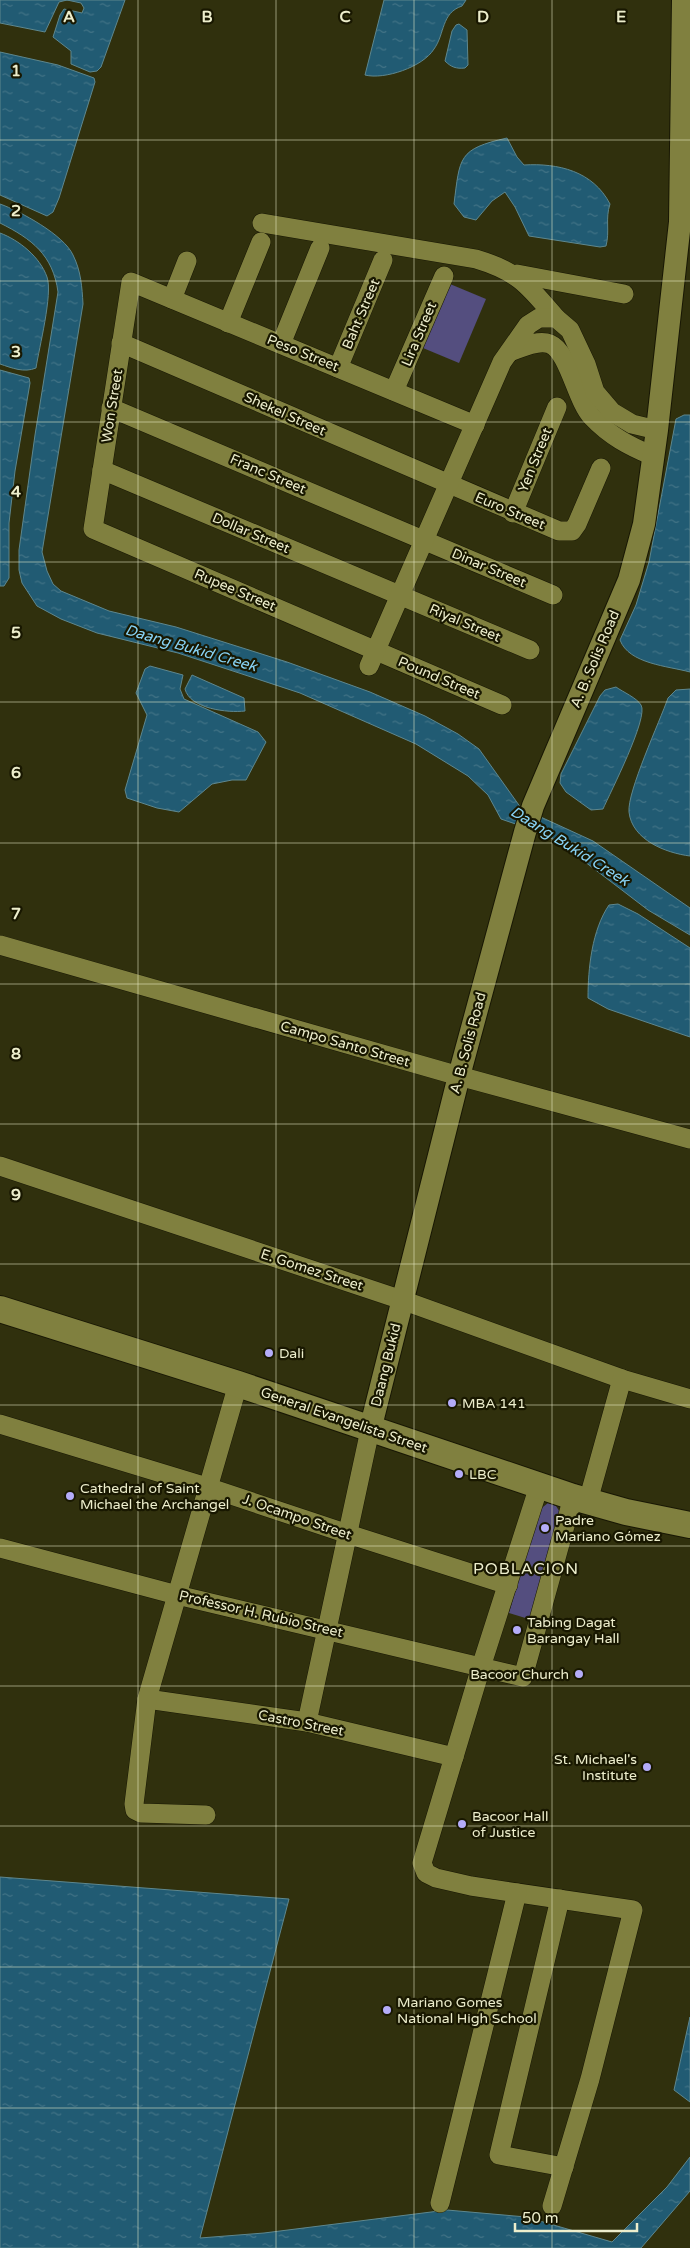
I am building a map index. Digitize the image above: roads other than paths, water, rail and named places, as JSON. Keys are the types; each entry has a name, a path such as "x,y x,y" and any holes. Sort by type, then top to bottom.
{"main road":[{"name":"General Evangelista Street","path":"0,1309 238,1384 370,1430 581,1499 690,1525"}],"street":[{"name":"A. B. Solis Road","path":"402,1300 459,1076 533,806 628,580 644,524 685,222 683,0"},
{"path":"228,323 262,232 476,259 500,266 528,284 556,318 570,330 586,364 595,392 612,412 632,424 656,430"},
{"path":"281,344 320,248"},
{"name":"Baht Street","path":"338,368 383,260"},
{"path":"172,299 187,261"},
{"path":"515,274 624,294"},
{"name":"Lira Street","path":"394,391 444,276"},
{"name":"Peso Street","path":"131,282 475,424"},
{"name":"Won Street","path":"94,529 131,282"},
{"path":"372,658 502,362 528,326 539,318 556,318"},
{"path":"510,352 541,342 552,344 562,355 590,416 621,442 653,456"},
{"name":"Shekel Street","path":"121,343 449,485"},
{"name":"Yen Street","path":"514,513 557,407"},
{"name":"Franc Street","path":"112,408 425,541"},
{"name":"Euro Street","path":"449,485 559,531 572,531 601,468"},
{"name":"Dollar Street","path":"102,470 400,596"},
{"name":"Rupee Street","path":"94,529 372,658"},
{"name":"Dinar Street","path":"425,541 553,595"},
{"name":"Riyal Street","path":"400,596 530,650"},
{"name":"Pound Street","path":"372,658 502,705"},
{"name":"Campo Santo Street","path":"0,945 459,1076 690,1139"},
{"name":"E. Gomez Street","path":"0,1166 402,1300 622,1378 690,1399"},
{"name":"Daang Bukid","path":"370,1430 402,1300"},
{"path":"581,1499 622,1378"},
{"path":"206,1815 140,1813 135,1810 134,1804 147,1699 238,1384"},
{"name":"J. Ocampo Street","path":"0,1424 207,1486 348,1534 508,1585"},
{"path":"307,1722 370,1430"},
{"path":"540,1486 481,1667 422,1863 426,1872 436,1878 471,1886 633,1910 590,2079 552,2206"},
{"name":"Professor H. Rubio Street","path":"0,1551 523,1677 581,1499"},
{"name":"Castro Street","path":"147,1699 307,1722 454,1757"},
{"path":"440,2204 517,1893"},
{"path":"560,1899 499,2155 564,2167"}],"water":[{"path":"0,0 67,0 59,2 45,32 0,23"},
{"path":"67,0 125,0 101,67 97,71 90,72 71,64 71,51 53,37 60,15 64,9 82,13 84,8 81,3"},
{"path":"384,0 466,0 462,6 450,14 438,43 429,55 421,61 392,74 382,76 365,75"},
{"path":"459,24 467,30 468,65 465,68 454,67 445,61 452,31"},
{"path":"0,52 58,65 94,78 95,82 59,198 53,212 47,216 0,195"},
{"path":"507,138 517,157 524,165 549,166 573,171 594,184 603,193 610,204 606,246 600,247 529,236 515,207 505,192 492,201 476,220 464,217 454,204 460,165 470,151 479,146"},
{"name":"Daang Bukid Creek","path":"0,204 30,218 61,240 73,255 82,285 83,304 42,552 53,584 61,591 109,611 176,627 287,662 370,692 425,716 458,734 479,749 521,808 593,841 690,908 690,935 648,910 559,842 536,831 501,819 488,795 468,776 416,744 300,693 178,653 97,633 61,619 37,606 22,583 19,570 19,550 58,292 46,258 22,235 0,223"},
{"path":"0,233 28,250 44,270 47,277 48,296 45,321 36,368 18,369 0,364"},
{"path":"0,370 29,378 30,383 15,471 9,523 9,578 4,586 0,586"},
{"path":"684,415 690,415 690,672 640,659 625,648 620,640 636,605 649,562 676,419"},
{"path":"150,666 183,675 180,689 184,699 258,732 266,742 246,780 232,780 212,784 179,812 157,808 127,798 125,790 147,715 136,693 145,669"},
{"path":"192,675 244,698 245,711 220,710 194,701 188,696 185,689"},
{"path":"616,687 639,702 642,712 634,739 603,809 591,810 566,792 560,783 561,774 600,696 605,690"},
{"path":"690,689 690,856 661,848 643,837 631,822 629,812 638,773 668,698 676,690"},
{"path":"618,904 638,914 690,948 690,1037 608,1009 588,998 590,962 595,938 603,915 609,905"},
{"path":"0,1877 289,1899 200,2238 264,2233 447,2210 526,2217 612,2242 667,2187 690,2157 690,2191 641,2248 0,2248"},
{"path":"690,2017 690,2102 674,2090"}],"place":[{"name":"Dali","path":"269,1353"},
{"name":"MBA 141","path":"452,1403"},
{"name":"LBC","path":"459,1474"},
{"name":"Cathedral of Saint Michael the Archangel","path":"70,1496"},
{"name":"Padre Mariano Gómez","path":"545,1528"},
{"name":"Tabing Dagat Barangay Hall","path":"517,1630"},
{"name":"Bacoor Church","path":"579,1674"},
{"name":"St. Michael's Institute","path":"647,1767"},
{"name":"Bacoor Hall of Justice","path":"462,1824"},
{"name":"Mariano Gomes National High School","path":"387,2010"}],"district":[{"name":"POBLACION","path":"526,1569"}]}
